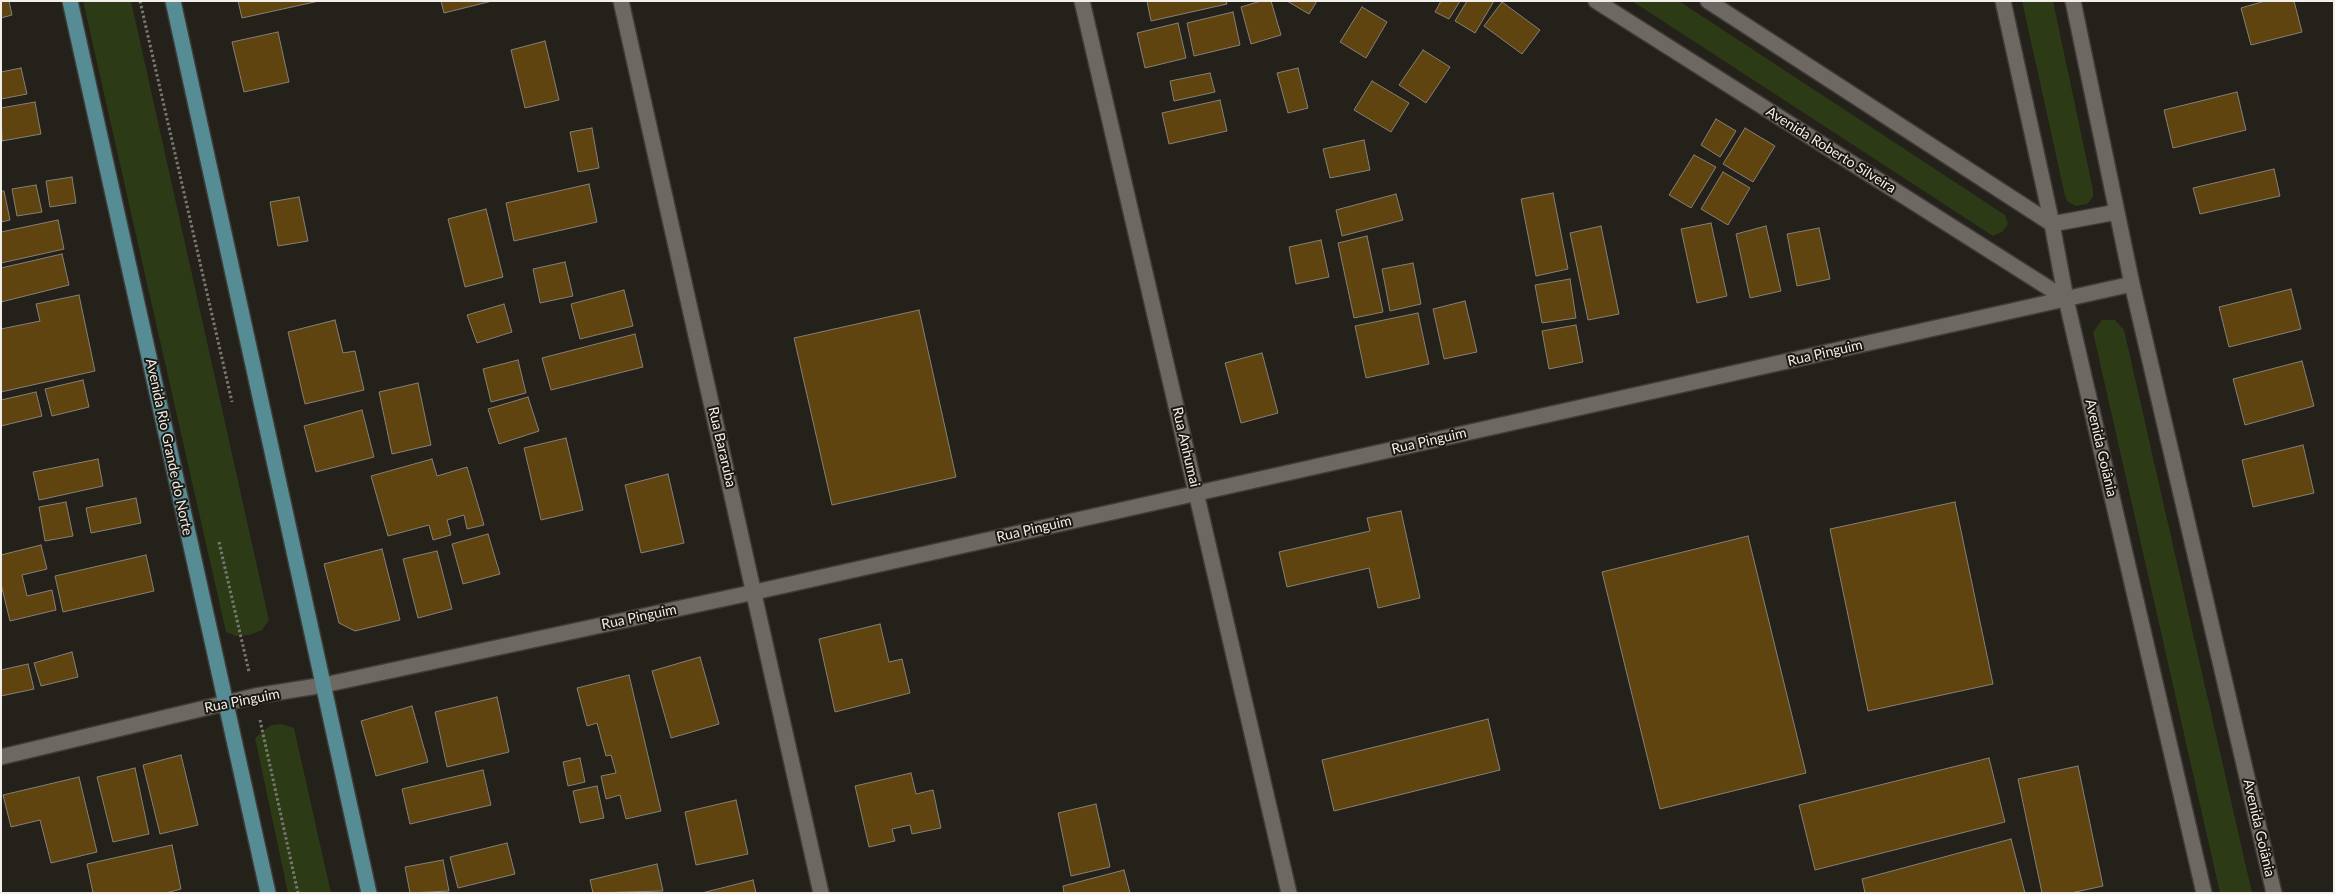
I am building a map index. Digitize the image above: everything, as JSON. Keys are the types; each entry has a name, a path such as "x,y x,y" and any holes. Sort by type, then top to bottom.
{"main road":[{"name":"Avenida Rio Grande do Norte","path":"70,1 268,893"},
{"path":"173,1 369,893"}],"street":[{"name":"Rua Bararuba","path":"621,1 756,592 821,893"},
{"name":"Rua Anhumai","path":"1082,1 1289,893"},
{"name":"Avenida Roberto Silveira","path":"1596,1 2066,299"},
{"path":"1708,1 2052,224 2117,212"},
{"name":"Avenida Goiânia","path":"2002,1 2052,224 2066,299 2204,893"},
{"name":"Avenida Goiânia","path":"2073,1 2132,284 2274,893"},
{"name":"Rua Pinguim","path":"1,757 226,703 324,686 756,592 2132,284"}],"path":[{"path":"140,1 234,409"}],"green space":[{"path":"83,1 131,1 269,620 262,630 249,635 236,636 226,632"},
{"path":"1632,1 1679,1 2005,215 2008,224 2002,232 1993,236"},
{"path":"2022,1 2053,1 2093,190 2093,197 2087,204 2076,206 2068,202 2065,196"},
{"path":"2102,320 2115,320 2124,330 2252,893 2220,893 2093,332"},
{"path":"281,724 294,728 331,893 288,893 255,738 271,725"}],"building":[{"path":"1,1 9,1 12,15 1,18"},
{"path":"238,1 319,1 242,18"},
{"path":"441,1 492,1 444,13"},
{"path":"1147,1 1226,1 1227,4 1151,21"},
{"path":"1261,1 1271,1 1281,35 1251,44 1241,7"},
{"path":"1287,1 1317,1 1309,14"},
{"path":"1441,1 1460,1 1449,19 1435,12"},
{"path":"1467,1 1494,1 1475,33 1455,21"},
{"path":"2265,1 2294,1 2302,32 2251,45 2241,8"},
{"path":"1502,2 1540,30 1522,54 1484,26"},
{"path":"1362,7 1387,22 1366,58 1340,42"},
{"path":"1233,12 1240,45 1194,56 1187,23"},
{"path":"1178,23 1186,58 1145,68 1137,33"},
{"path":"278,32 289,82 244,92 232,42"},
{"path":"545,41 559,100 525,108 511,50"},
{"path":"1423,50 1450,67 1426,103 1399,85"},
{"path":"21,68 27,94 1,99 1,72"},
{"path":"1298,68 1308,108 1288,113 1277,73"},
{"path":"1210,73 1215,92 1174,101 1170,81"},
{"path":"1372,81 1409,103 1391,132 1354,110"},
{"path":"2237,92 2246,130 2173,148 2164,110"},
{"path":"1220,100 1227,131 1169,144 1162,113"},
{"path":"35,102 41,134 2,141 1,108"},
{"path":"1716,119 1736,131 1720,157 1701,145"},
{"path":"592,128 599,168 578,172 570,132"},
{"path":"1745,128 1775,146 1753,182 1723,164"},
{"path":"1364,140 1370,170 1330,178 1323,149"},
{"path":"1694,155 1716,167 1691,208 1669,195"},
{"path":"2274,169 2280,196 2200,214 2193,188"},
{"path":"1723,172 1750,188 1728,225 1701,209"},
{"path":"72,177 76,203 50,207 46,181"},
{"path":"589,184 597,222 514,241 506,203"},
{"path":"36,185 42,212 17,216 12,189"},
{"path":"1,191 4,191 10,220 1,222"},
{"path":"1553,193 1568,269 1536,276 1521,199"},
{"path":"1396,194 1403,220 1342,236 1336,210"},
{"path":"299,197 308,241 278,246 270,202"},
{"path":"486,209 503,277 465,287 448,219"},
{"path":"58,220 64,249 1,263 1,232"},
{"path":"1711,223 1727,296 1697,303 1681,229"},
{"path":"1601,226 1619,314 1588,320 1570,233"},
{"path":"1766,226 1781,291 1750,298 1736,234"},
{"path":"1819,228 1830,279 1797,286 1787,234"},
{"path":"1367,236 1383,312 1354,318 1338,243"},
{"path":"1321,240 1329,277 1296,284 1289,247"},
{"path":"62,254 69,285 1,302 1,268"},
{"path":"565,262 573,296 540,303 533,269"},
{"path":"1413,263 1421,304 1390,311 1382,269"},
{"path":"1570,279 1576,318 1542,323 1535,285"},
{"path":"2291,289 2301,329 2229,347 2219,307"},
{"path":"624,290 633,326 580,339 571,304"},
{"path":"79,295 95,371 1,392 1,329 40,321 36,304"},
{"path":"1465,301 1477,352 1444,359 1433,309"},
{"path":"504,304 512,332 477,343 467,315"},
{"path":"919,310 956,477 832,505 794,338"},
{"path":"1418,313 1429,364 1366,378 1355,326"},
{"path":"335,320 343,353 355,351 364,390 305,404 288,332"},
{"path":"1576,325 1583,362 1549,369 1542,331"},
{"path":"635,334 643,367 551,390 542,358"},
{"path":"1262,353 1278,413 1241,423 1225,363"},
{"path":"518,360 526,393 491,402 483,369"},
{"path":"2302,361 2314,406 2245,425 2233,379"},
{"path":"83,380 89,407 52,416 45,389"},
{"path":"418,383 431,445 392,454 379,392"},
{"path":"36,392 42,416 1,426 1,400"},
{"path":"528,397 539,431 499,444 488,409"},
{"path":"362,410 374,457 316,472 304,426"},
{"path":"566,438 583,510 541,520 524,448"},
{"path":"2303,445 2314,493 2253,507 2242,460"},
{"path":"98,459 103,486 39,500 33,472"},
{"path":"432,459 437,476 467,467 484,525 467,529 464,515 447,520 451,535 433,540 429,525 388,536 371,476"},
{"path":"668,474 684,543 641,553 625,485"},
{"path":"136,498 141,523 91,533 86,508"},
{"path":"66,502 73,536 45,541 39,507"},
{"path":"1955,502 1993,684 1868,711 1830,529"},
{"path":"1401,511 1420,598 1378,608 1369,568 1287,587 1279,552 1370,531 1367,518"},
{"path":"488,534 500,574 463,584 452,544"},
{"path":"1748,536 1806,773 1660,809 1602,572"},
{"path":"41,545 47,569 22,575 27,596 52,590 56,610 10,621 1,584 1,555"},
{"path":"382,549 400,620 355,631 339,623 324,564"},
{"path":"437,551 452,609 418,618 403,559"},
{"path":"146,555 154,591 63,612 55,576"},
{"path":"880,624 889,662 902,659 910,693 835,712 819,639"},
{"path":"72,652 78,677 41,686 34,663"},
{"path":"700,657 719,724 671,738 652,671"},
{"path":"28,664 34,689 1,696 1,670"},
{"path":"629,675 661,811 626,819 620,795 606,799 601,776 616,773 611,755 606,756 597,723 587,726 577,688"},
{"path":"497,697 509,752 447,767 435,712"},
{"path":"412,706 428,762 376,776 361,721"},
{"path":"1488,719 1500,770 1334,811 1322,760"},
{"path":"181,755 198,825 160,834 143,765"},
{"path":"580,758 585,782 568,786 563,762"},
{"path":"1989,758 2005,822 1815,870 1799,805"},
{"path":"2078,766 2103,886 2071,893 2042,893 2018,779"},
{"path":"135,768 149,834 113,842 97,777"},
{"path":"483,770 491,805 410,824 402,789"},
{"path":"911,773 916,794 933,790 941,828 912,834 910,825 892,829 895,841 869,847 855,786"},
{"path":"79,777 97,852 51,863 40,820 11,827 3,795"},
{"path":"597,786 604,818 580,823 573,791"},
{"path":"736,800 748,854 696,865 685,812"},
{"path":"1096,804 1110,867 1071,876 1058,813"},
{"path":"2011,839 2025,893 1865,893 1862,879"},
{"path":"507,843 515,874 458,888 450,857"},
{"path":"172,845 181,889 166,893 93,893 87,864"},
{"path":"443,860 449,891 410,893 405,867"},
{"path":"657,864 663,891 593,893 590,880"},
{"path":"1124,870 1130,893 1064,893 1063,886"},
{"path":"753,880 756,893 702,893"}]}
